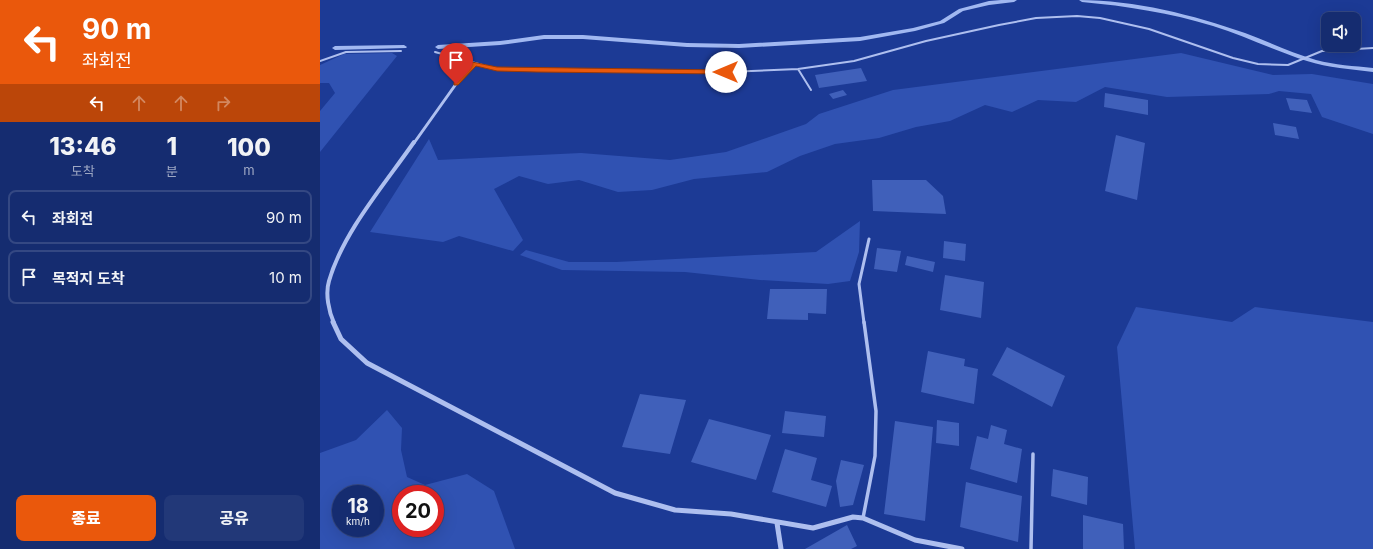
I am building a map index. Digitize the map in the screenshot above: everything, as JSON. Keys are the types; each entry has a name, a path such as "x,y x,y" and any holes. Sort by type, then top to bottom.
{"street":[{"path":"474,64 447,96 361,217 339,254 328,283 329,312 341,339 366,363 385,374 615,493 675,510 731,514 813,528 853,517 863,518 915,540 962,549"},
{"path":"777,523 781,549"}],"lane":[{"path":"435,52 459,57 474,64 497,69 726,72 798,69 854,61 926,41 998,25 1056,17 1092,18 1124,23 1171,35 1233,58 1258,64 1277,66 1288,65 1309,55 1322,51 1373,48"},
{"path":"320,61 346,52 402,51"},
{"path":"798,69 811,90"},
{"path":"863,518 876,448 876,411 859,284 869,239"},
{"path":"1031,549 1033,454"}],"shaded area":[{"path":"392,53 397,56 320,152 320,111 335,93 329,83 320,83 320,65 344,54"},
{"path":"1181,53 1273,75 1312,74 1373,84 1373,134 1322,117 1311,94 1279,91 1269,94 1167,97 1105,87 1076,102 1038,100 1012,112 985,105 950,121 916,127 879,138 835,144 800,156 767,172 694,179 652,190 618,192 579,180 548,184 519,176 494,189 523,240 513,251 459,236 443,242 370,232 429,139 438,160 581,153 670,160 726,152 806,124 819,114 893,90"},
{"path":"860,221 859,252 850,281 828,284 760,280 685,272 562,270 520,255 526,250 569,262 616,262 816,252"},
{"path":"1136,307 1232,322 1255,307 1373,322 1373,549 1135,549 1117,347"},
{"path":"387,410 402,428 401,450 407,477 425,485 467,474 494,491 515,549 320,549 320,453 356,440"}],"building":[{"path":"861,68 867,81 819,88 815,75"},
{"path":"843,90 847,95 833,99 829,94"},
{"path":"1105,93 1148,100 1148,115 1104,107"},
{"path":"1286,98 1307,100 1312,113 1290,110"},
{"path":"1273,123 1296,127 1299,139 1275,135"},
{"path":"1116,135 1145,143 1137,200 1105,191"},
{"path":"872,180 926,180 943,196 946,214 873,211"},
{"path":"944,241 966,244 965,261 943,258"},
{"path":"877,248 901,251 897,272 874,269"},
{"path":"907,256 935,262 933,272 905,265"},
{"path":"945,275 984,282 981,318 940,310"},
{"path":"770,289 827,289 826,314 808,313 808,320 767,319"},
{"path":"1007,347 1065,376 1052,407 992,375"},
{"path":"928,351 965,359 964,366 978,369 974,404 921,392"},
{"path":"640,394 686,400 670,454 622,447"},
{"path":"785,411 826,416 824,437 782,433"},
{"path":"709,419 771,435 756,480 691,462"},
{"path":"937,420 959,423 959,446 936,443"},
{"path":"895,421 933,427 925,521 884,514"},
{"path":"991,425 1007,430 1004,444 1022,449 1017,483 970,469 977,436 988,439"},
{"path":"785,449 817,458 811,480 832,486 826,507 772,492"},
{"path":"841,460 864,465 853,505 840,507 836,481"},
{"path":"1053,469 1088,477 1087,505 1051,496"},
{"path":"966,482 1022,496 1018,542 960,527"},
{"path":"1083,515 1123,524 1124,549 1083,549"},
{"path":"847,525 857,546 851,549 805,549"}],"waterway":[{"path":"438,47 500,43 544,37 583,37 687,45 739,46 860,39 913,30 942,22 961,10 989,3 1014,0"},
{"path":"1082,0 1177,15 1243,34 1310,60 1333,65 1373,70"},
{"path":"335,48 404,47"}],"route":[{"path":"456,84 474,64 497,69 625,72 726,72"}]}
